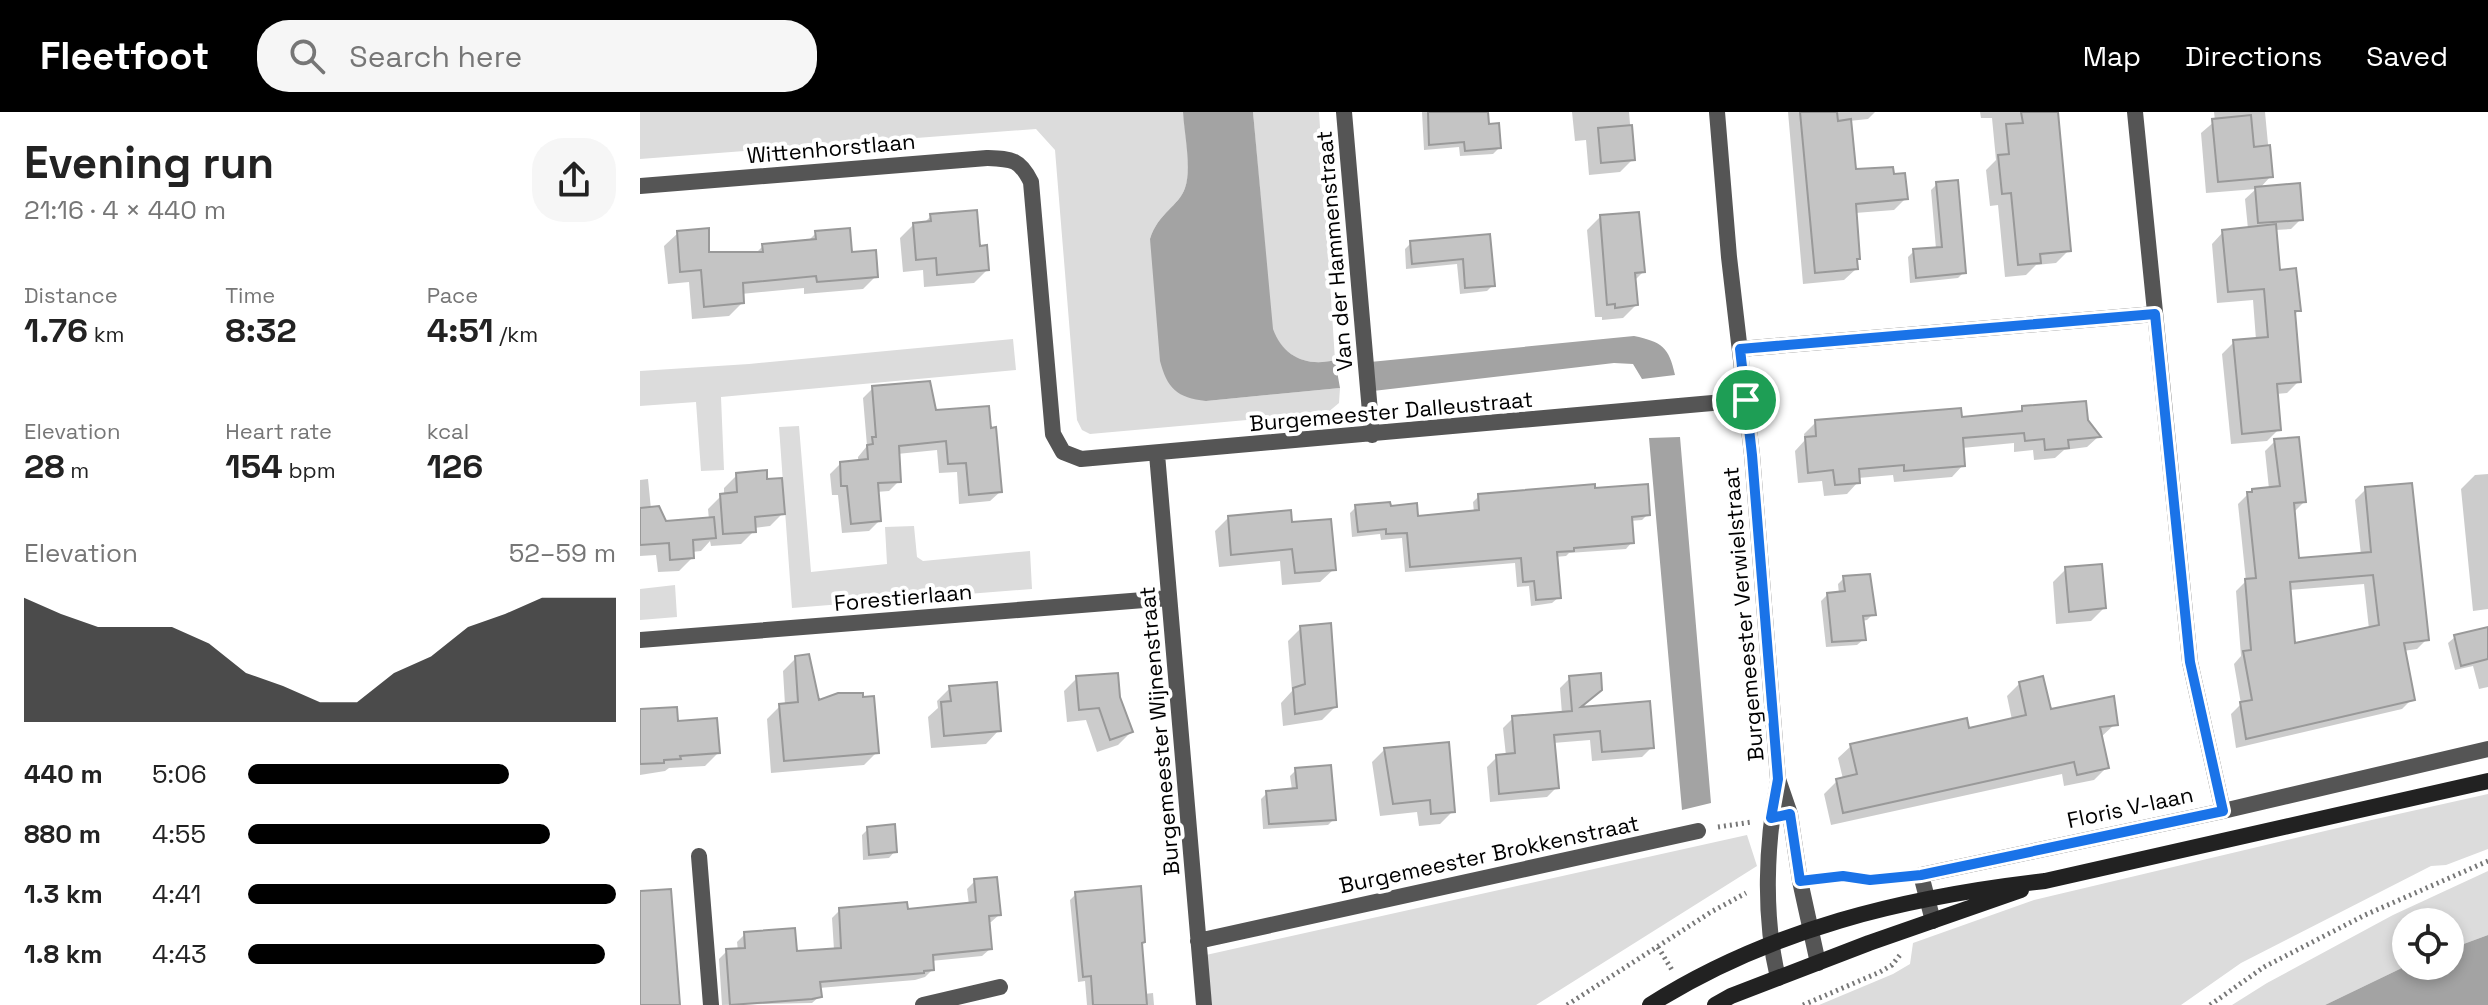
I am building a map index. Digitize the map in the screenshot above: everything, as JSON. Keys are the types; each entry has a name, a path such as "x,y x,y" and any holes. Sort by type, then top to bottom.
{"street":[{"name":"Van der Hammenstraat","path":"1344,112 1372,435"},
{"name":"Burgemeester Verwielstraat","path":"1717,112 1746,400 1778,779 1790,814 1800,881 1818,963"},
{"path":"2135,112 2190,662 2223,811"},
{"name":"Wittenhorstlaan","path":"640,186 987,158 1009,159 1023,166 1031,182 1053,434"},
{"path":"1740,349 2155,314"},
{"name":"Burgemeester Dalleustraat","path":"1053,434 1063,452 1081,459 1746,400"},
{"name":"Burgemeester Wijnenstraat","path":"1157,454 1204,1005"},
{"name":"Forestierlaan","path":"640,640 1169,598"},
{"name":"Floris V-laan","path":"1921,875 2223,811 2488,749"},
{"name":"Burgemeester Verwielstraat","path":"1778,779 1771,818 1769,887 1769,944 1778,978"},
{"path":"1715,1005 1778,978 2045,881 2488,781"},
{"name":"Burgemeester Brokkenstraat","path":"1198,941 1698,831"},
{"path":"699,856 711,1005"},
{"path":"1921,875 1933,921"},
{"path":"1650,1005 1729,960 1811,929 1927,899 1994,886 2045,881"},
{"path":"923,1005 1000,987"}],"path":[{"path":"1698,831 1771,818"},
{"path":"2210,1005 2264,967 2365,915 2488,861"},
{"path":"1800,881 1843,876 1870,880 1921,875"},
{"path":"1567,1005 1734,898 1769,887"}],"shaded area":[{"path":"640,112 1183,112 1188,171 1185,188 1158,223 1150,239 1206,401 1340,388 1339,403 1327,413 1090,434 1082,430 1077,420 1055,150 1036,129 640,159"},
{"path":"1183,112 1253,112 1273,329 1283,347 1297,358 1315,362 1335,360 1340,388 1206,401 1181,394 1166,378 1160,361 1150,239 1158,223 1185,188 1188,161"},
{"path":"1253,112 1319,112 1335,360 1315,362 1297,358 1283,347 1272,329"},
{"path":"1634,336 1663,347 1675,375 1642,379 1633,364 1614,363 1373,391 1370,362"},
{"path":"1013,339 1016,370 721,397 724,470 701,471 696,402 640,406 640,371"},
{"path":"799,426 811,572 887,564 885,527 914,526 917,557 923,561 1030,551 1032,589 792,608 779,427"},
{"path":"1680,437 1711,803 1682,810 1649,438"},
{"path":"675,585 677,617 640,620 640,589"},
{"path":"2488,794 2488,849 2446,865 2431,866 2241,963 2181,1005 1819,1005 1910,964 1913,943 2034,900"},
{"path":"1747,835 1757,866 1536,1005 1212,1005 1206,955"},
{"path":"2488,871 2488,935 2464,944 2464,908 2408,908"},
{"path":"2392,916 2392,973 2325,1005 2232,1005"},
{"path":"2488,935 2488,1005 2325,1005 2392,973 2392,980 2464,980 2464,944"}],"building":[{"path":"1428,112 1488,112 1489,124 1499,123 1501,148 1465,151 1464,142 1429,145"},
{"path":"1800,112 1837,112 1838,121 1851,119 1856,169 1893,167 1894,174 1905,173 1908,199 1856,204 1858,269 1815,273"},
{"path":"2021,112 2058,112 2071,251 2040,254 2041,263 2018,265 2011,193 2002,194 1998,155 2009,154 2006,124 2023,123"},
{"path":"2251,115 2254,147 2270,145 2273,177 2218,182 2212,119"},
{"path":"1632,125 1635,160 1601,163 1598,128"},
{"path":"1958,180 1966,273 1916,278 1913,249 1942,247 1936,182"},
{"path":"2300,183 2303,220 2258,223 2255,187"},
{"path":"977,210 980,246 987,245 989,270 937,275 936,258 916,260 913,223 931,221 930,214"},
{"path":"1639,212 1645,272 1635,273 1638,305 1615,308 1615,304 1607,305 1600,215"},
{"path":"2276,224 2280,270 2296,268 2301,311 2295,311 2301,382 2277,384 2281,430 2242,434 2233,340 2268,337 2264,289 2228,292 2222,230"},
{"path":"709,228 709,252 763,252 762,244 816,239 815,231 850,228 852,252 876,250 878,277 817,282 816,276 743,283 744,303 704,307 701,270 680,272 677,231"},
{"path":"1490,234 1495,286 1465,288 1463,259 1412,264 1410,241"},
{"path":"930,381 936,410 989,406 991,428 996,427 1002,492 969,495 966,463 948,464 946,441 899,446 901,482 878,483 881,521 851,524 847,486 841,486 840,462 868,459 867,445 873,444 872,437 876,437 872,386"},
{"path":"2086,401 2088,420 2101,437 2068,440 2069,448 2045,450 2044,439 2025,441 2024,433 1963,438 1965,466 1904,471 1904,465 1859,469 1860,483 1835,485 1833,470 1808,473 1805,437 1816,436 1815,420 1961,408 1962,417 2022,411 2022,406"},
{"path":"2299,437 2306,502 2294,503 2299,558 2371,552 2365,487 2412,483 2429,640 2404,643 2415,700 2246,739 2240,702 2252,700 2243,651 2251,650 2245,579 2256,578 2247,492 2280,486 2274,439","holes":["2373,575 2379,625 2295,643 2290,582"]},
{"path":"767,470 767,479 782,478 785,514 755,517 756,532 723,534 720,494 737,492 736,473"},
{"path":"1595,484 1595,488 1648,484 1650,515 1632,517 1634,543 1557,552 1561,598 1536,600 1534,581 1523,582 1521,558 1410,567 1407,533 1386,534 1386,529 1358,532 1355,505 1417,503 1418,516 1479,510 1478,494"},
{"path":"659,506 666,521 714,517 716,538 693,540 694,558 670,560 669,543 640,545 640,508"},
{"path":"1291,510 1292,522 1331,519 1336,570 1295,573 1292,549 1231,555 1228,516"},
{"path":"2102,564 2106,608 2069,612 2065,567"},
{"path":"1870,574 1876,615 1863,616 1866,640 1832,642 1827,593 1845,591 1843,576"},
{"path":"1331,623 1337,707 1295,714 1293,688 1305,684 1300,626"},
{"path":"2488,627 2488,659 2461,666 2454,635"},
{"path":"809,654 819,700 838,693 874,696 879,753 784,761 779,704 798,702 795,656"},
{"path":"1118,673 1120,697 1133,732 1110,740 1099,708 1079,710 1076,676"},
{"path":"1601,673 1602,690 1581,707 1650,701 1654,748 1602,752 1600,731 1554,735 1559,788 1499,794 1496,755 1515,753 1512,716 1572,711 1569,676"},
{"path":"2043,676 2051,709 2114,696 2118,725 2100,727 2109,768 2077,775 2074,762 1843,813 1836,779 1857,774 1850,744 1967,718 1969,728 2026,715 2019,682"},
{"path":"997,682 1001,731 944,736 941,702 951,701 949,686"},
{"path":"677,707 678,721 717,718 720,753 680,756 681,759 664,760 664,763 640,764 640,709"},
{"path":"1449,742 1455,812 1431,814 1430,800 1393,804 1384,748"},
{"path":"1331,765 1336,820 1269,824 1266,791 1297,788 1295,768"},
{"path":"895,824 897,852 869,855 867,827"},
{"path":"997,877 1001,915 989,916 992,949 933,955 934,970 924,973 820,982 822,997 730,1005 726,949 745,948 744,932 795,928 797,951 841,948 839,908 907,902 908,909 976,902 974,879"},
{"path":"1141,886 1147,1005 1093,1005 1091,976 1083,977 1075,892"},
{"path":"671,889 680,1005 640,1005 640,891"}],"route":[{"path":"2155,314 2192,681 2223,811 1921,875 1870,880 1843,876 1800,881 1790,814 1771,818 1778,779 1746,400 1740,349 2155,314"}]}
